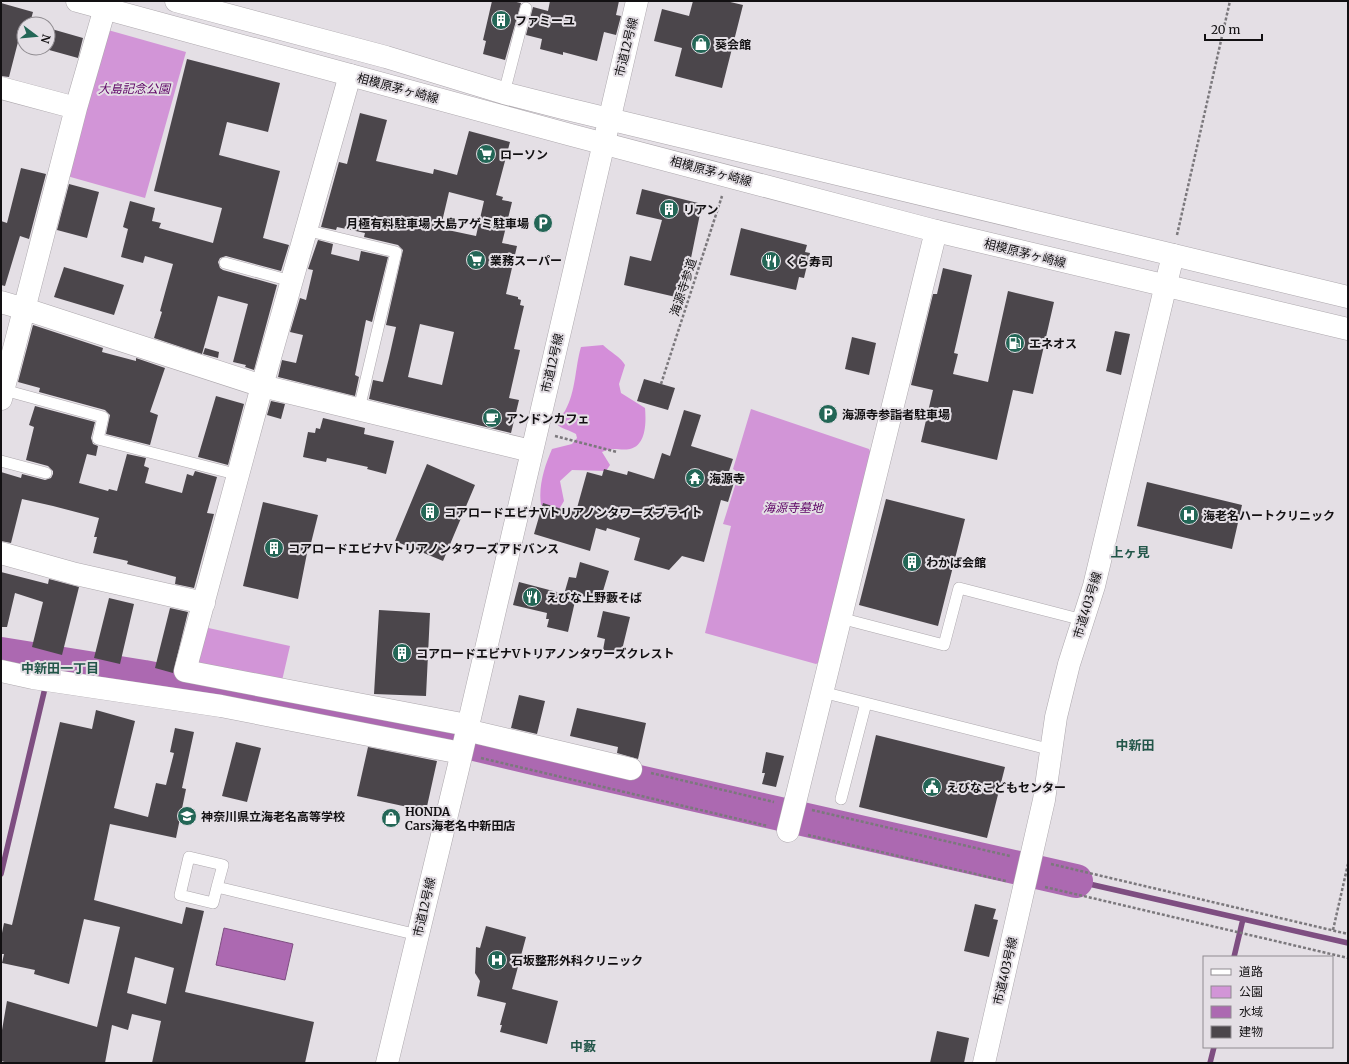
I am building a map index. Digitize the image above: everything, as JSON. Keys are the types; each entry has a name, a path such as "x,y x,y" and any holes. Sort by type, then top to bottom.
{"street":[{"name":"相模原茅ヶ崎線","path":"77,1 106,5 350,75 936,231 1348,329"},
{"name":"相模原茅ヶ崎線","path":"176,1 386,57 504,93 1348,297"},
{"name":"市道12号線","path":"387,1063 637,1"},
{"path":"2,394 76,108 106,5"},
{"path":"350,75 305,230 185,671 464,738 631,769"},
{"path":"1,88 76,108"},
{"path":"791,818 936,231"},
{"name":"市道403号線","path":"984,1063 1029,872 1044,800 1056,717 1067,672 1094,586 1173,255"},
{"path":"1,302 25,308 262,386 531,451"},
{"path":"1,553 76,574 204,603"},
{"path":"1,672 221,706 464,738"}],"lane":[{"path":"504,93 526,8"},
{"path":"305,230 396,252 358,409"},
{"path":"226,262 291,281"},
{"path":"2,394 103,417 98,439 239,475"},
{"path":"1,461 46,473"},
{"path":"840,618 944,645 958,588 1083,620"},
{"path":"822,692 1052,750"},
{"path":"841,799 866,703"},
{"path":"189,857 222,865 217,887 213,903 180,895 189,857"},
{"path":"217,887 418,935"}],"path":[{"path":"1173,255 1230,1"},
{"name":"海源寺参道","path":"661,384 722,196"},
{"path":"554,436 617,452"},
{"path":"464,738 791,818 1029,872 1348,934"},
{"path":"631,769 791,818 1029,872 1233,932 1348,958"},
{"path":"1333,930 1348,864"}],"green space":[{"name":"大島記念公園","path":"108,30 186,52 145,198 67,176"},
{"name":"海源寺墓地","path":"751,409 869,449 871,453 820,662 816,664 705,633 731,526 723,524 739,473 733,469"},
{"path":"204,627 290,646 281,685 194,662"}],"shaded area":[{"path":"603,345 621,359 625,365 619,384 621,393 645,408 644,432 640,443 636,447 630,449 610,449 602,452 610,465 606,471 572,470 560,481 564,501 558,511 541,505 540,490 543,476 552,449 572,444 577,438 576,434 560,427 556,423 569,404 581,347"}],"water":[{"path":"224,928 293,944 285,980 216,965"}],"building":[{"name":"ファミーユ","path":"492,1 512,1 521,3 505,60 483,54 486,41 483,40"},
{"path":"550,1 619,1 616,15 621,16 616,35 604,32 597,61 563,52 563,55 540,49 542,39 526,35 533,7 548,11"},
{"name":"葵会館","path":"693,1 726,1 743,5 722,88 675,76 682,48 654,41 662,9 689,16"},
{"path":"1,3 33,12 32,16 16,16 16,50 9,77 1,76"},
{"path":"56,30 83,38 78,58 56,52"},
{"path":"187,59 280,83 268,132 227,122 219,155 280,171 263,238 289,245 281,271 226,256 220,258 218,262 220,268 223,270 277,285 254,370 245,367 246,365 233,362 248,304 218,296 202,354 154,338 162,312 160,311 173,264 145,256 143,263 121,257 128,229 123,227 130,201 155,208 152,221 161,223 159,228 213,243 222,208 154,191"},
{"path":"360,113 387,120 376,161 433,174 434,169 457,175 469,131 510,142 496,195 503,197 502,200 512,202 502,243 517,246 506,294 518,297 518,299 521,300 520,305 524,306 514,349 520,350 509,398 519,400 511,433 369,399 373,380 383,382 389,358 396,327 386,325 403,250 398,245 364,237 365,233 337,227 336,230 321,227 339,162 347,164","holes":["449,192 484,201 476,236 443,229 443,226 441,226","420,324 454,332 442,385 408,377"]},
{"path":"21,168 46,174 29,239 20,236 5,286 1,285 1,221 7,223"},
{"path":"69,184 99,192 87,238 57,230"},
{"path":"642,189 702,204 690,263 688,262 680,298 624,285 630,256 651,261 662,220 636,214"},
{"name":"くら寿司","path":"741,228 807,245 805,252 810,253 804,278 799,277 796,290 730,275"},
{"path":"318,240 333,244 331,254 359,261 361,251 388,257 372,322 366,320 355,375 359,377 355,396 278,377 282,360 296,363 303,335 290,332 300,298 306,300 313,270 308,269"},
{"path":"64,267 124,285 114,315 54,297"},
{"path":"943,268 972,275 954,353 958,354 953,374 988,382 1008,291 1054,302 1033,394 1013,390 997,460 921,442 933,390 911,385 933,294 937,294"},
{"path":"33,325 103,348 102,352 136,361 136,358 165,368 150,412 158,415 150,445 106,434 110,415 105,410 39,392 40,388 18,382"},
{"path":"1115,331 1130,334 1121,375 1106,371"},
{"path":"852,337 876,343 869,375 845,369"},
{"path":"205,348 219,352 218,358 203,354"},
{"path":"644,379 675,388 668,410 637,401"},
{"path":"216,396 244,404 228,465 198,457"},
{"path":"271,401 285,404 281,419 267,415"},
{"path":"35,406 95,422 91,438 93,444 98,446 96,456 87,454 79,483 108,491 109,489 117,491 127,454 146,458 144,466 149,468 145,483 182,493 187,474 193,476 195,471 217,477 207,513 214,514 194,588 175,584 176,577 127,564 128,561 93,553 97,537 94,537 99,518 53,506 22,499 11,543 1,541 1,472 21,478 22,474 45,480 51,478 53,474 53,471 48,466 26,460 34,427 29,425"},
{"path":"684,410 701,415 691,446 733,459 728,474 736,476 728,502 721,500 704,562 682,556 669,570 634,560 640,538 607,528 606,531 596,528 590,551 534,534 543,503 571,512 573,507 577,508 587,472 602,476 604,469 627,475 628,471 654,479 662,453 670,456"},
{"path":"323,418 365,428 364,434 394,441 386,474 367,469 368,467 327,458 326,462 303,457 308,432 315,433 316,428 320,429"},
{"name":"コアロードエビナVトリアノンタワーズブライト","path":"427,464 475,485 443,561 395,541"},
{"name":"海老名ハートクリニック","path":"1147,482 1242,505 1232,549 1137,526"},
{"name":"わかば会館","path":"886,499 965,519 938,626 859,605"},
{"name":"コアロードエビナVトリアノンタワーズアドバンス","path":"263,502 318,515 311,543 309,543 298,599 243,586"},
{"path":"580,562 609,571 600,601 565,591 569,577 576,578"},
{"path":"1,572 48,584 49,579 79,587 62,655 32,647 43,602 15,593 7,627 1,627"},
{"path":"519,582 576,597 568,632 547,627 549,619 546,619 547,613 513,605"},
{"path":"109,598 134,604 120,664 94,658"},
{"path":"170,608 188,612 173,673 155,668"},
{"name":"コアロードエビナVトリアノンタワーズクレスト","path":"379,610 430,613 426,696 374,694"},
{"path":"603,611 630,617 621,654 603,650 605,639 597,637"},
{"path":"519,695 545,701 537,734 511,728"},
{"path":"577,708 646,723 638,759 617,753 618,747 570,736"},
{"path":"96,710 135,721 114,808 148,817 156,783 166,785 174,753 170,752 175,728 194,732 182,788 186,789 176,838 110,824 94,900 182,924 186,907 204,911 185,992 314,1022 305,1063 152,1063 161,1021 132,1014 128,1030 112,1025 105,1063 8,1063 1,1061 1,1036 7,1001 97,1027 120,927 84,919 69,984 34,974 35,970 2,963 4,954 1,954 1,938 4,923 12,925 60,722 92,729","holes":["135,957 174,968 166,1004 127,993"]},
{"name":"えびなこどもセンター","path":"876,735 1005,767 987,838 859,807"},
{"path":"236,742 261,748 247,802 222,796"},
{"path":"368,747 437,761 426,811 357,796"},
{"path":"766,752 784,756 776,787 762,784 765,773 762,773"},
{"path":"975,904 996,909 993,919 998,920 989,957 964,951"},
{"path":"486,926 526,937 512,989 558,1001 547,1044 500,1032 502,1025 500,1025 506,1003 477,996 480,981 475,973 476,947 480,948"},
{"path":"937,1031 969,1038 964,1063 930,1063"}],"waterway":[{"path":"1,654 144,677 407,728 1076,881"},
{"path":"1,874 45,688"},
{"path":"1076,881 1348,943"},
{"path":"1234,956 1243,919"},
{"path":"1210,1063 1214,1048"}],"place":[{"name":"ファミーユ","path":"501,20"},
{"name":"葵会館","path":"701,44"},
{"name":"ローソン","path":"486,154"},
{"name":"リアン","path":"669,209"},
{"name":"月極有料駐車場 大島アゲミ駐車場","path":"543,223"},
{"name":"業務スーパー","path":"476,260"},
{"name":"くら寿司","path":"771,261"},
{"name":"エネオス","path":"1015,343"},
{"name":"海源寺参詣者駐車場","path":"828,414"},
{"name":"アンドンカフェ","path":"492,418"},
{"name":"海源寺","path":"695,478"},
{"name":"コアロードエビナVトリアノンタワーズブライト","path":"430,512"},
{"name":"海老名ハートクリニック","path":"1189,515"},
{"name":"コアロードエビナVトリアノンタワーズアドバンス","path":"274,548"},
{"name":"わかば会館","path":"912,562"},
{"name":"えびな上野藪そば","path":"532,597"},
{"name":"コアロードエビナVトリアノンタワーズクレスト","path":"402,653"},
{"name":"えびなこどもセンター","path":"932,787"},
{"name":"神奈川県立海老名高等学校","path":"187,816"},
{"name":"HONDA Cars海老名中新田店","path":"391,818"},
{"name":"石坂整形外科クリニック","path":"497,960"}],"district":[{"name":"上ヶ見","path":"1130,552"},
{"name":"中新田一丁目","path":"60,668"},
{"name":"中新田","path":"1135,745"},
{"name":"中藪","path":"583,1046"}]}
